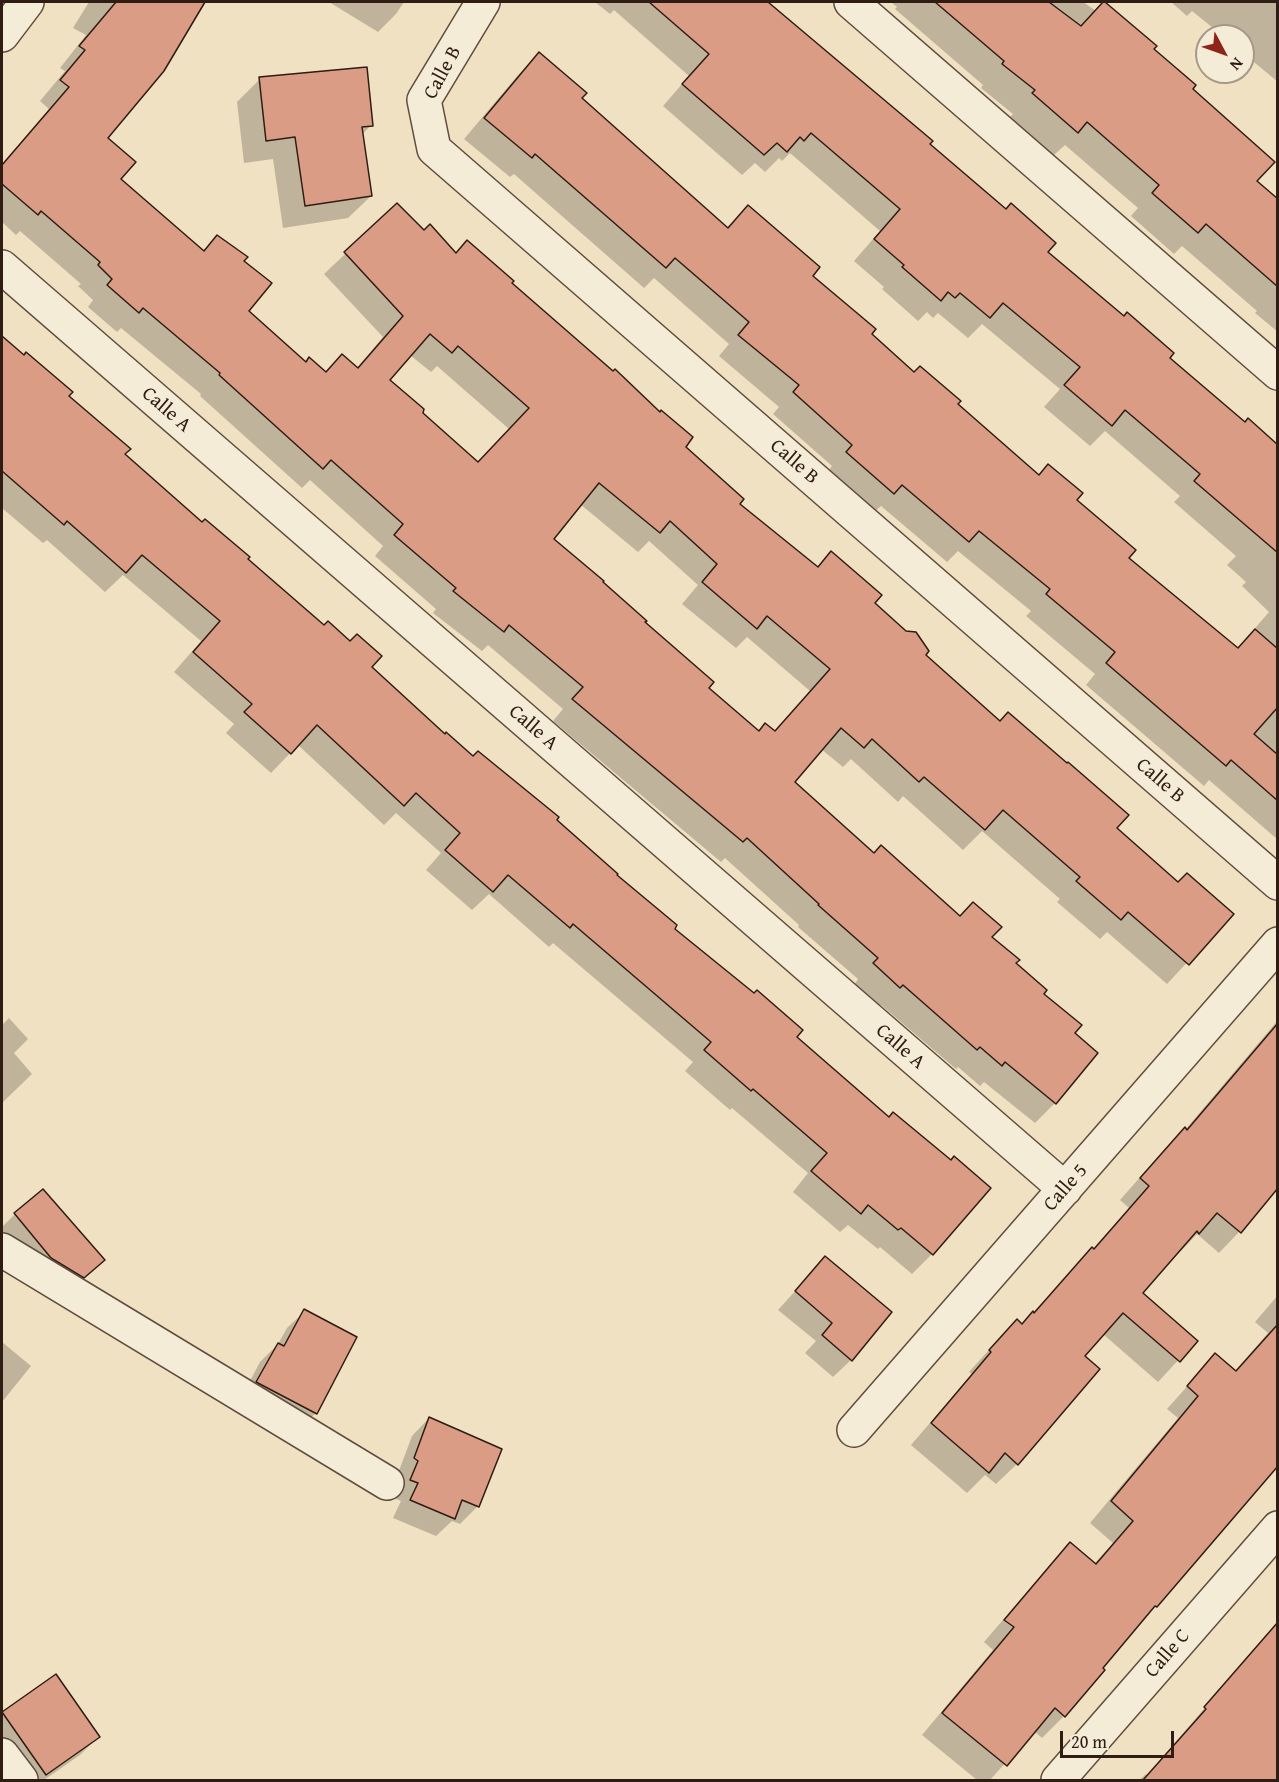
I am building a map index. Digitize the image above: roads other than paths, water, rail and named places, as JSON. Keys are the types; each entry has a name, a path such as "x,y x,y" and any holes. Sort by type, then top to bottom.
{"street":[{"path":"2,34 27,2"},
{"name":"Calle B","path":"483,2 424,100 434,149 1278,883"},
{"path":"850,2 1278,373"},
{"name":"Calle A","path":"2,267 1065,1189"},
{"name":"Calle 5","path":"854,1430 1278,944"},
{"path":"2,1250 387,1483"},
{"name":"Calle C","path":"1058,1780 1278,1528"},
{"path":"2,1755 21,1780"}]}
